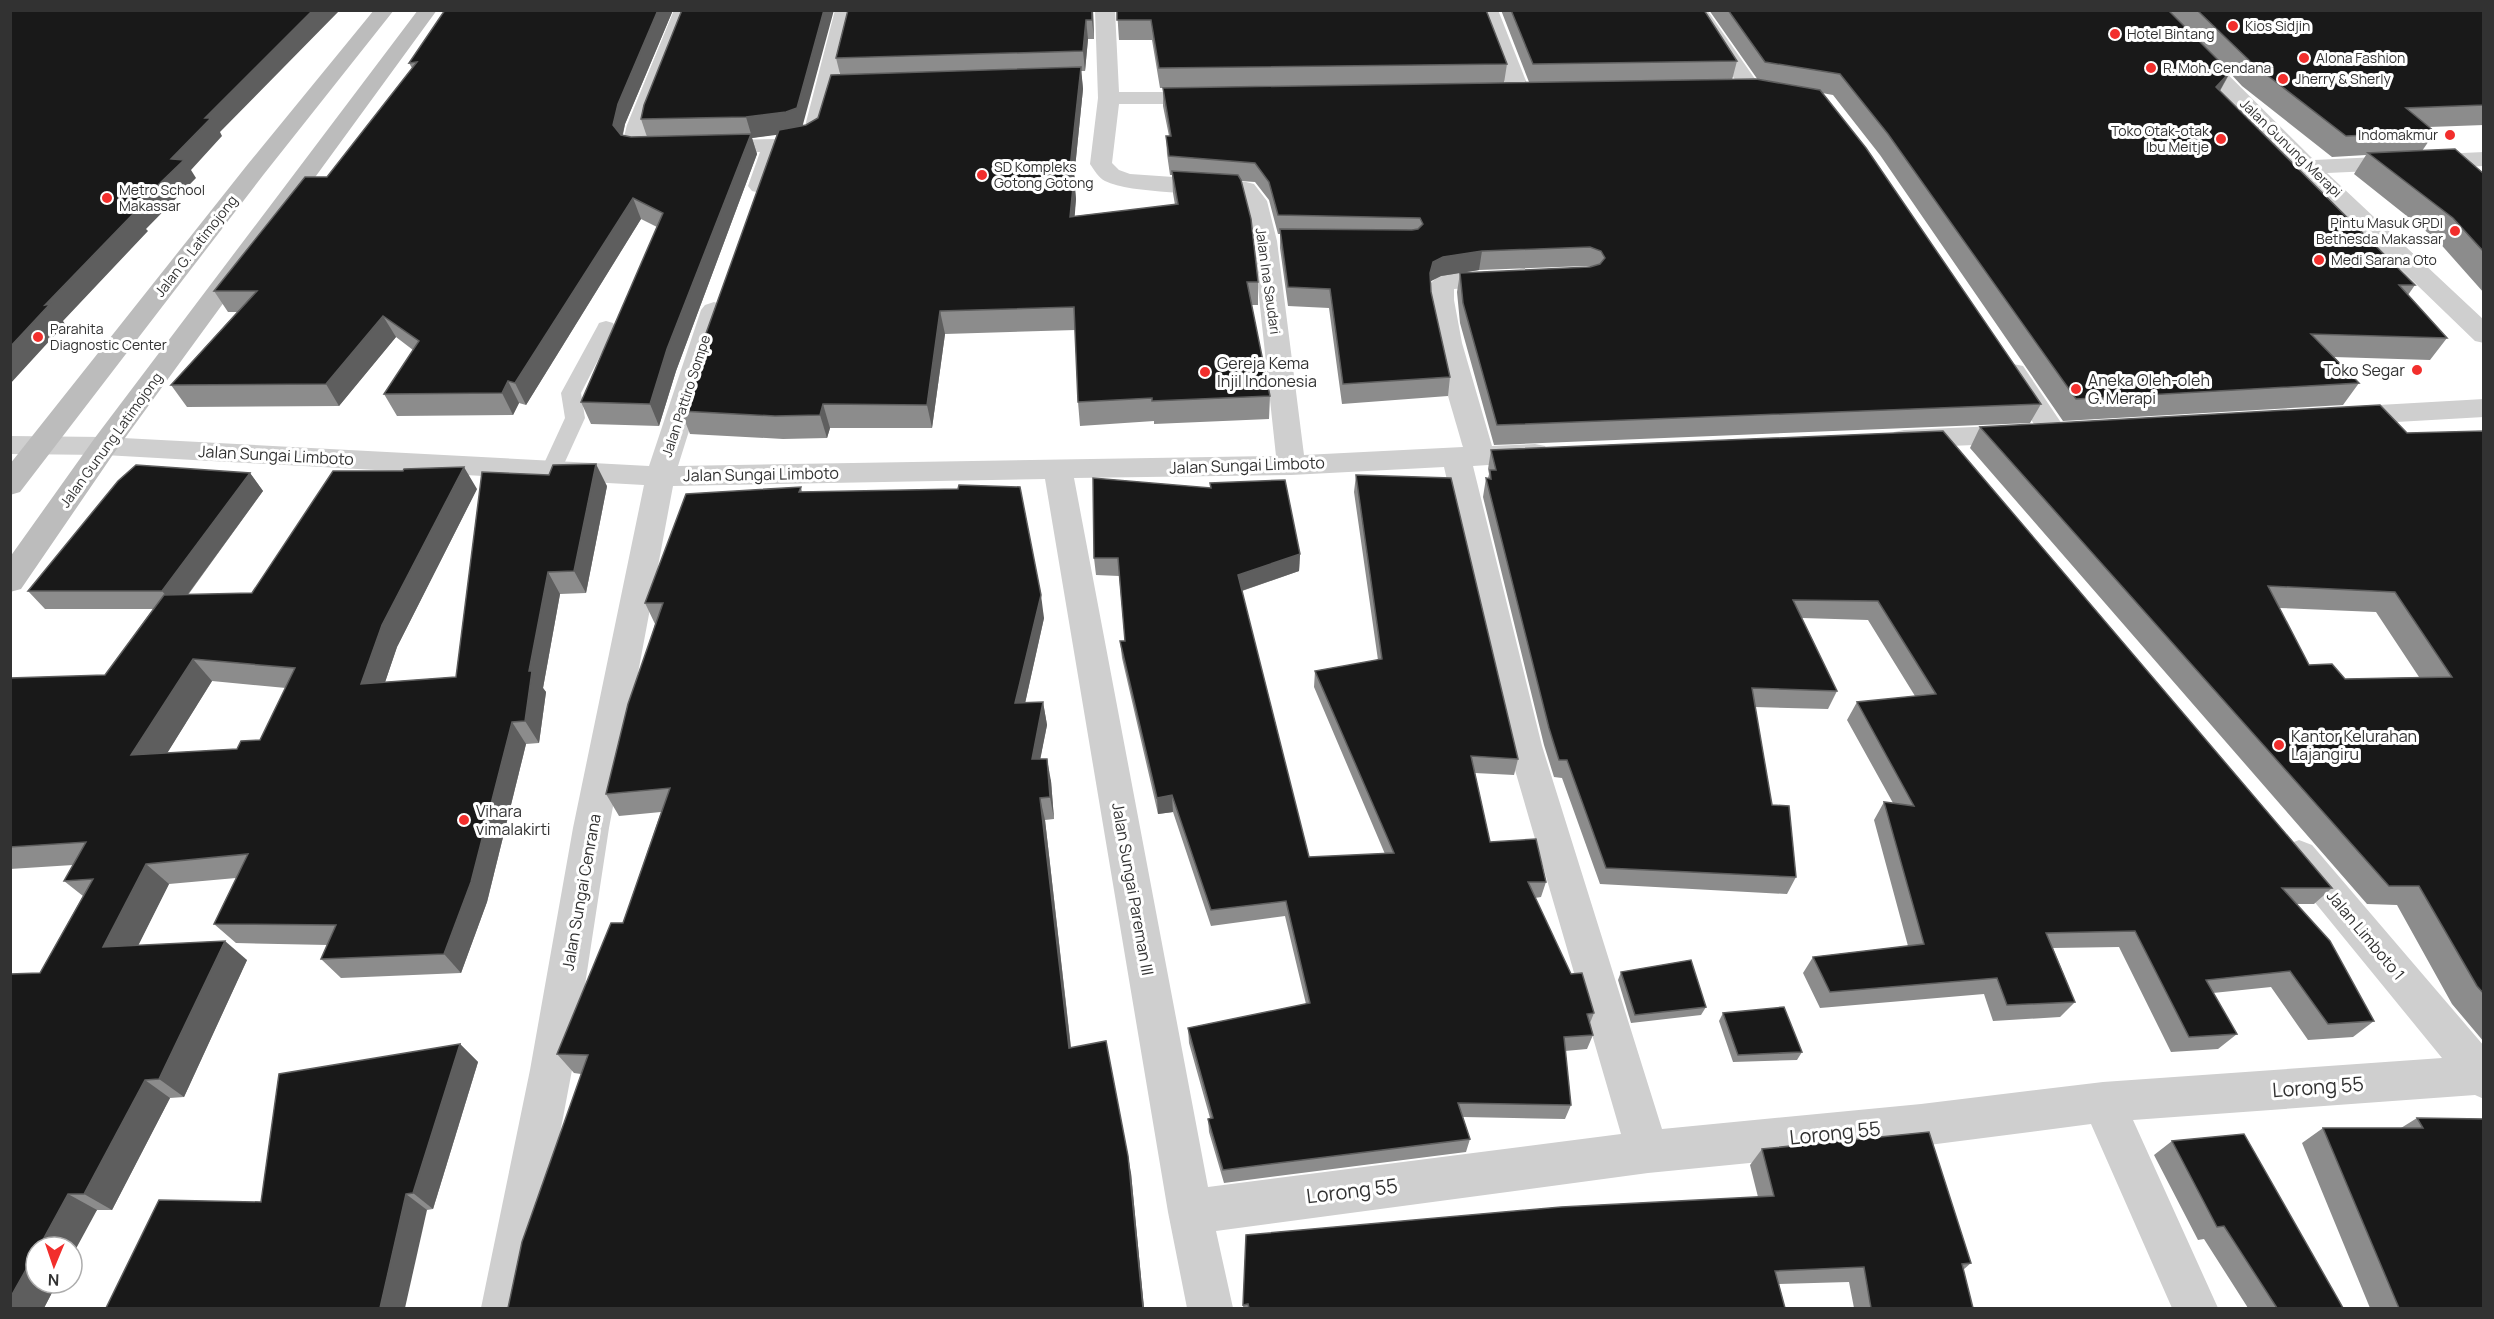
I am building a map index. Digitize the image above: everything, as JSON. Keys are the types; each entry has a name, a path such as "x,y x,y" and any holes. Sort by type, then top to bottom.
{"main road":[{"name":"Jalan G. Latimojong","path":"10,486 256,169 385,10"},
{"name":"Jalan Gunung Latimojong","path":"10,581 104,446 428,10"}],"street":[{"path":"684,10 642,114 633,144 638,149 774,145 803,140 814,133 845,10"},
{"name":"Jalan Ina Saudari","path":"1105,10 1101,85 1101,164 1111,175 1126,181 1246,189 1276,241 1291,465"},
{"path":"1488,10 1519,91"},
{"path":"1697,10 1751,89"},
{"name":"Jalan Gunung Merapi","path":"2151,10 2308,167 2484,335"},
{"path":"1101,85 1227,98"},
{"path":"825,88 849,87"},
{"path":"1728,89 1774,92"},
{"path":"1496,92 1542,91"},
{"path":"754,204 774,145"},
{"path":"2308,167 2484,159"},
{"path":"1527,279 1456,281 1442,286 1445,323 1468,456 1526,746 1648,1152"},
{"name":"Jalan Pattiro Sompe","path":"660,476 692,372 723,287"},
{"path":"1883,440 2066,432 2001,355"},
{"path":"2316,417 2484,408"},
{"path":"1942,437 1965,464"},
{"name":"Jalan Sungai Limboto","path":"10,445 104,446 660,476 1291,465 1563,452"},
{"name":"Jalan Sungai Pareman III","path":"1059,469 1190,1212 1210,1308"},
{"name":"Jalan Sungai Cenrana","path":"504,1308 550,1070 593,816 660,476"},
{"name":"Jalan Limboto 1","path":"2279,833 2417,995 2482,1077"},
{"name":"Lorong 55","path":"1190,1212 1648,1152 1921,1125 2103,1102 2482,1077"},
{"path":"2103,1102 2195,1308"}],"lane":[{"path":"552,470 575,418 571,393 606,327"}],"building":[{"path":"10,10 313,10 205,118 211,118 171,159 184,160 130,212 135,212 45,305 50,304 10,347"},
{"path":"445,10 658,10 618,104 613,125 621,135 631,137 751,134 667,349 650,404 581,402 663,213 633,198 515,383 508,381 502,393 384,394 419,341 383,316 326,384 171,385 257,291 214,291 305,177 327,177 417,62 409,63"},
{"path":"682,10 824,10 797,108 786,112 746,117 641,119 644,105"},
{"path":"848,10 1092,10 1092,20 1086,20 1083,51 836,58"},
{"path":"1117,10 1486,10 1507,64 1159,68 1151,20 1117,20"},
{"path":"1511,10 1704,10 1737,61 1533,64"},
{"path":"1728,10 2168,10 2230,72 2216,87 2415,285 2399,285 2447,338 2311,334 2359,383 2076,399 1888,134 1840,74 1765,62"},
{"path":"2197,10 2484,10 2484,105 2406,108 2435,132 2346,136 2254,65"},
{"path":"1081,67 1069,177 1074,177 1070,217 1178,204 1172,171 1238,175 1251,219 1258,282 1247,282 1270,396 1078,402 1074,307 940,311 927,405 823,404 820,415 775,416 681,411 700,350 779,130 806,125 818,118 831,75"},
{"path":"1756,79 1820,90 1866,148 2041,404 1497,425 1463,303 1460,273 1590,267 1600,264 1605,258 1601,251 1590,247 1482,251 1443,257 1433,262 1430,273 1431,292 1450,377 1343,384 1330,289 1288,287 1280,229 1412,230 1418,229 1423,224 1420,218 1278,215 1269,182 1255,163 1169,156 1166,136 1171,136 1163,88"},
{"path":"2455,149 2484,174 2484,252 2453,218 2368,153"},
{"path":"2380,405 2407,433 2484,431 2484,994 2477,986 2419,886 2389,886 1980,427","holes":["2268,586 2395,592 2452,677 2345,679 2332,664 2309,665"]},
{"path":"1943,431 2332,888 2282,888 2330,941 2374,1021 2328,1024 2290,971 2206,980 2237,1034 2189,1037 2135,931 2046,933 2075,1002 2007,1005 1997,978 1830,992 1813,957 1924,944 1884,802 1914,806 1857,702 1936,694 1878,601 1793,600 1837,691 1752,688 1772,805 1789,806 1796,877 1606,868 1567,760 1559,760 1549,728 1486,478 1491,479 1490,470 1496,470 1491,450"},
{"path":"596,464 574,571 548,572 529,671 532,671 525,721 512,722 471,882 444,954 321,959 336,925 214,924 248,854 146,864 103,947 225,941 159,1079 145,1080 84,1194 68,1194 46,1235 24,1235 24,1273 10,1298 10,974 40,973 93,879 64,881 86,842 10,847 10,678 105,675 164,595 252,593 333,471 403,471 404,469 464,467 382,625 361,684 456,677 482,472 549,475 553,465","holes":["193,659 295,668 260,740 241,741 237,749 131,755"]},
{"path":"136,465 250,473 162,591 28,591 118,481"},
{"path":"1356,475 1451,478 1518,759 1471,756 1490,842 1536,839 1546,882 1528,882 1571,974 1582,973 1594,1013 1587,1014 1593,1035 1564,1037 1571,1105 1458,1103 1470,1139 1223,1170 1208,1119 1213,1118 1188,1028 1310,1003 1286,901 1211,910 1172,795 1157,798 1120,641 1125,641 1118,558 1094,558 1093,478 1211,488 1210,483 1285,480 1300,554 1238,575 1309,857 1394,853 1315,671 1382,659"},
{"path":"959,485 1020,487 1041,595 1015,703 1043,702 1032,759 1047,759 1050,797 1040,798 1069,1048 1106,1041 1128,1156 1143,1308 508,1308 522,1242 588,1055 557,1054 611,923 623,923 670,788 606,794 628,704 663,603 645,603 686,494 801,487 799,492 958,489"},
{"path":"1691,960 1706,1007 1635,1015 1621,972"},
{"path":"1784,1007 1802,1052 1738,1055 1723,1013"},
{"path":"460,1044 413,1193 406,1194 380,1308 106,1308 159,1200 261,1202 279,1074"},
{"path":"2417,1118 2484,1119 2484,1308 2399,1308 2323,1128 2423,1128"},
{"path":"1929,1132 1971,1263 1962,1264 1973,1308 1871,1308 1864,1267 1775,1271 1785,1308 1249,1308 1248,1304 1243,1305 1246,1235 1561,1207 1774,1196 1762,1149"},
{"path":"2244,1134 2343,1308 2277,1308 2224,1226 2217,1227 2172,1141"}],"place":[{"name":"Kios Sidjin","path":"2233,26"},
{"name":"Hotel Bintang","path":"2115,34"},
{"name":"Alona Fashion","path":"2304,58"},
{"name":"R. Moh. Cendana","path":"2151,68"},
{"name":"Jherry & Sherly","path":"2283,79"},
{"name":"Indomakmur","path":"2450,135"},
{"name":"Toko Otak-otak Ibu Meitje","path":"2221,139"},
{"name":"SD Kompleks Gotong Gotong","path":"982,175"},
{"name":"Metro School Makassar","path":"107,198"},
{"name":"Pintu Masuk GPDI Bethesda Makassar","path":"2455,231"},
{"name":"Medi Sarana Oto","path":"2319,260"},
{"name":"Parahita Diagnostic Center","path":"38,337"},
{"name":"Toko Segar","path":"2417,370"},
{"name":"Gereja Kema Injil Indonesia","path":"1205,372"},
{"name":"Aneka Oleh-oleh G. Merapi","path":"2076,389"},
{"name":"Kantor Kelurahan Lajangiru","path":"2279,745"},
{"name":"Vihara vimalakirti","path":"464,820"}]}
